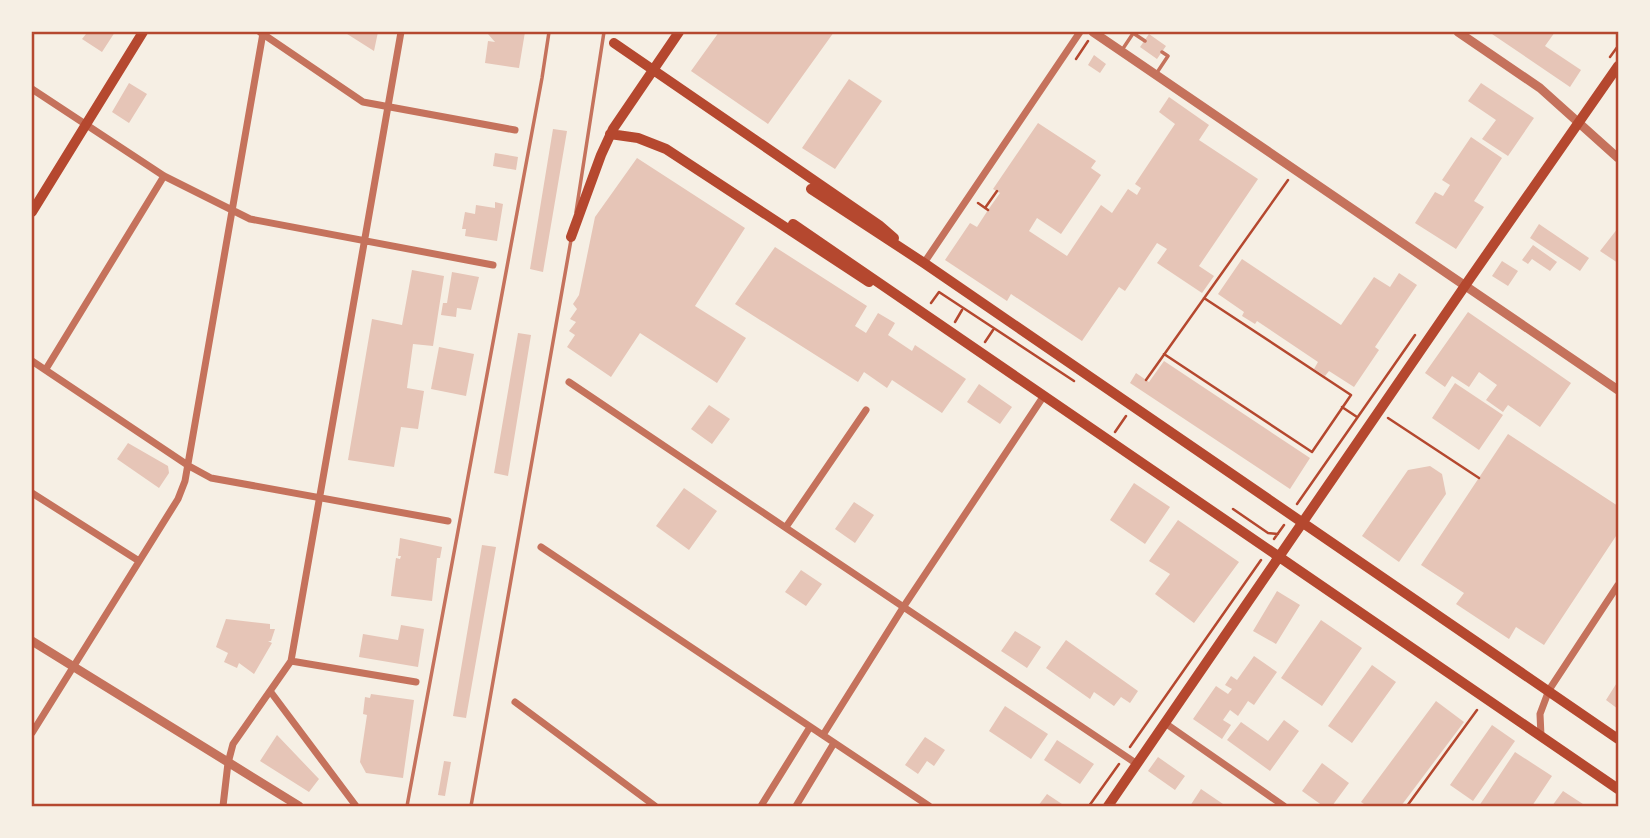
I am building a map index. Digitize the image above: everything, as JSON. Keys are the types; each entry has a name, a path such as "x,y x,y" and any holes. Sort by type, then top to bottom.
{"main road":[{"path":"32,212 143,32"},
{"path":"571,237 610,134 679,32"},
{"path":"614,43 878,225 923,263"},
{"path":"1108,807 1619,66"},
{"path":"610,134 638,138 666,149 852,272 900,299"},
{"path":"811,189 1619,738"},
{"path":"793,223 900,299 1619,789"}],"street":[{"path":"32,733 178,499 189,466 261,32 357,99 370,104 515,130"},
{"path":"223,807 228,763 237,737 291,661 401,32"},
{"path":"923,263 1080,32"},
{"path":"1093,32 1619,390"},
{"path":"1458,32 1540,88 1619,158"},
{"path":"32,89 164,176 250,219 494,265"},
{"path":"46,369 164,176"},
{"path":"32,361 189,466 222,481 448,521"},
{"path":"569,382 1137,764"},
{"path":"822,735 904,606 1044,397"},
{"path":"786,527 866,410"},
{"path":"32,493 139,561"},
{"path":"541,547 929,807"},
{"path":"1541,736 1540,714 1549,690 1619,585"},
{"path":"32,641 299,807"},
{"path":"291,661 416,682"},
{"path":"270,691 356,807"},
{"path":"515,702 655,807"},
{"path":"1165,723 1284,807"},
{"path":"761,807 810,727"},
{"path":"796,807 834,743"}],"lane":[{"path":"407,807 549,32"},
{"path":"471,807 571,237 604,32"},
{"path":"1122,51 1134,32 1145,41"},
{"path":"1156,74 1168,56 1162,52"}],"path":[{"path":"1146,380 1290,177"},
{"path":"978,203 987,209 997,191"},
{"path":"928,308 939,292"},
{"path":"1164,354 1312,452 1351,395 1204,298"},
{"path":"953,324 963,309"},
{"path":"983,344 994,329"},
{"path":"1342,407 1369,425"},
{"path":"1115,432 1126,416"},
{"path":"1387,418 1479,478"},
{"path":"1089,807 1291,514"},
{"path":"1407,807 1477,710"}],"building":[{"path":"81,32 115,32 102,52 82,39 86,34"},
{"path":"344,32 378,32 374,51"},
{"path":"525,32 519,68 485,63 488,41 495,42 488,34"},
{"path":"719,32 834,32 768,124 691,71"},
{"path":"1489,32 1555,32 1545,46 1581,70 1570,87"},
{"path":"1149,34 1166,46 1157,59 1140,47"},
{"path":"1094,55 1106,64 1100,73 1088,65"},
{"path":"849,79 882,101 835,169 802,148"},
{"path":"129,83 147,94 129,123 112,112"},
{"path":"1481,83 1534,118 1508,156 1482,139 1496,120 1468,101"},
{"path":"1169,97 1209,125 1199,140 1258,179 1199,266 1214,276 1202,293 1157,263 1167,249 1157,243 1125,291 1119,287 1082,341 1011,294 1007,301 945,260 970,223 977,227 1000,193 993,189 1038,123 1096,161 1091,168 1101,175 1061,234 1037,218 1029,231 1067,256 1101,205 1112,213 1128,189 1137,195 1141,188 1135,184 1175,124 1159,112"},
{"path":"553,129 567,131 543,272 530,269"},
{"path":"1471,137 1502,158 1474,201 1484,207 1456,249 1415,223 1435,192 1443,196 1450,185 1442,180"},
{"path":"495,153 518,157 516,170 493,166"},
{"path":"637,158 745,228 695,306 746,338 717,383 640,333 611,377 567,347 575,335 569,331 576,322 570,319 577,309 573,304 579,295 595,217"},
{"path":"495,202 503,204 497,241 465,236 466,229 462,229 465,212 475,214 476,205 495,208"},
{"path":"1539,224 1589,258 1580,271 1530,238"},
{"path":"1618,228 1618,263 1600,251"},
{"path":"1533,245 1557,262 1550,271 1532,259 1528,264 1522,260"},
{"path":"775,247 867,306 855,326 866,333 878,313 895,323 888,335 912,351 915,345 966,379 942,413 892,380 887,388 864,372 858,382 735,304"},
{"path":"1242,259 1341,325 1374,277 1390,287 1399,273 1417,285 1375,347 1379,350 1354,387 1329,371 1325,376 1314,369 1318,362 1257,321 1255,324 1242,316 1244,312 1218,294"},
{"path":"1502,261 1518,271 1508,286 1492,276"},
{"path":"412,270 444,276 433,346 413,344 407,388 424,391 418,429 401,427 394,467 348,460 372,319 402,325"},
{"path":"452,272 479,277 471,310 457,308 456,317 441,315 443,303 447,303"},
{"path":"1468,312 1571,383 1540,427 1508,405 1503,412 1486,400 1497,385 1479,372 1469,387 1452,376 1445,387 1425,373"},
{"path":"518,333 531,335 508,476 494,473"},
{"path":"439,347 474,354 466,396 431,389"},
{"path":"1164,361 1310,458 1290,489 1130,383 1136,373 1149,382"},
{"path":"1455,383 1503,415 1479,450 1432,418"},
{"path":"979,384 1012,407 1000,424 967,402"},
{"path":"709,405 730,419 712,444 691,429"},
{"path":"1508,434 1618,506 1618,533 1544,645 1516,627 1509,639 1456,604 1464,593 1421,565"},
{"path":"128,443 168,466 169,473 159,488 117,459"},
{"path":"1430,466 1442,474 1446,494 1399,562 1362,536 1408,470"},
{"path":"1134,483 1170,507 1145,544 1110,520"},
{"path":"684,488 717,511 689,550 656,526"},
{"path":"854,502 874,515 855,543 835,529"},
{"path":"1178,520 1239,562 1194,623 1155,594 1170,574 1149,561"},
{"path":"400,538 442,547 440,558 437,558 432,601 391,596 396,558 400,559 401,556 398,556"},
{"path":"482,545 496,547 466,718 453,716"},
{"path":"801,570 822,584 806,606 785,592"},
{"path":"1277,591 1300,605 1276,644 1253,631"},
{"path":"226,619 270,624 270,629 275,629 271,641 268,641 272,643 254,674 239,663 237,668 224,662 228,653 216,647"},
{"path":"1321,620 1362,648 1322,706 1281,678"},
{"path":"401,625 424,629 418,667 359,657 363,634 398,640"},
{"path":"1015,631 1041,647 1027,668 1001,651"},
{"path":"1066,640 1138,691 1130,703 1121,697 1114,706 1094,692 1090,699 1046,668"},
{"path":"1254,656 1277,672 1254,705 1248,701 1238,716 1230,710 1223,720 1231,725 1222,739 1193,719 1216,686 1228,694 1232,689 1225,685 1231,676 1237,680"},
{"path":"1372,665 1396,682 1352,743 1328,726"},
{"path":"1618,681 1618,709 1606,700"},
{"path":"371,694 414,700 403,778 366,773 360,762 367,715 363,714 365,697 370,698"},
{"path":"1436,701 1464,722 1401,806 1367,806 1361,802"},
{"path":"1005,706 1048,734 1031,759 989,731"},
{"path":"1284,720 1299,731 1270,771 1227,740 1241,722 1268,741"},
{"path":"1492,725 1515,741 1473,801 1450,785"},
{"path":"277,735 319,779 309,792 260,761"},
{"path":"925,737 945,750 934,766 927,761 918,774 905,765"},
{"path":"1057,740 1094,764 1080,784 1044,760"},
{"path":"1515,752 1552,776 1532,806 1479,806"},
{"path":"1158,757 1185,776 1175,790 1148,771"},
{"path":"444,761 451,762 445,796 438,795"},
{"path":"1322,763 1349,783 1332,806 1323,806 1302,791"},
{"path":"1201,789 1223,804 1222,806 1190,806"},
{"path":"1563,791 1586,806 1552,806"},
{"path":"1047,794 1065,806 1038,806"}]}
